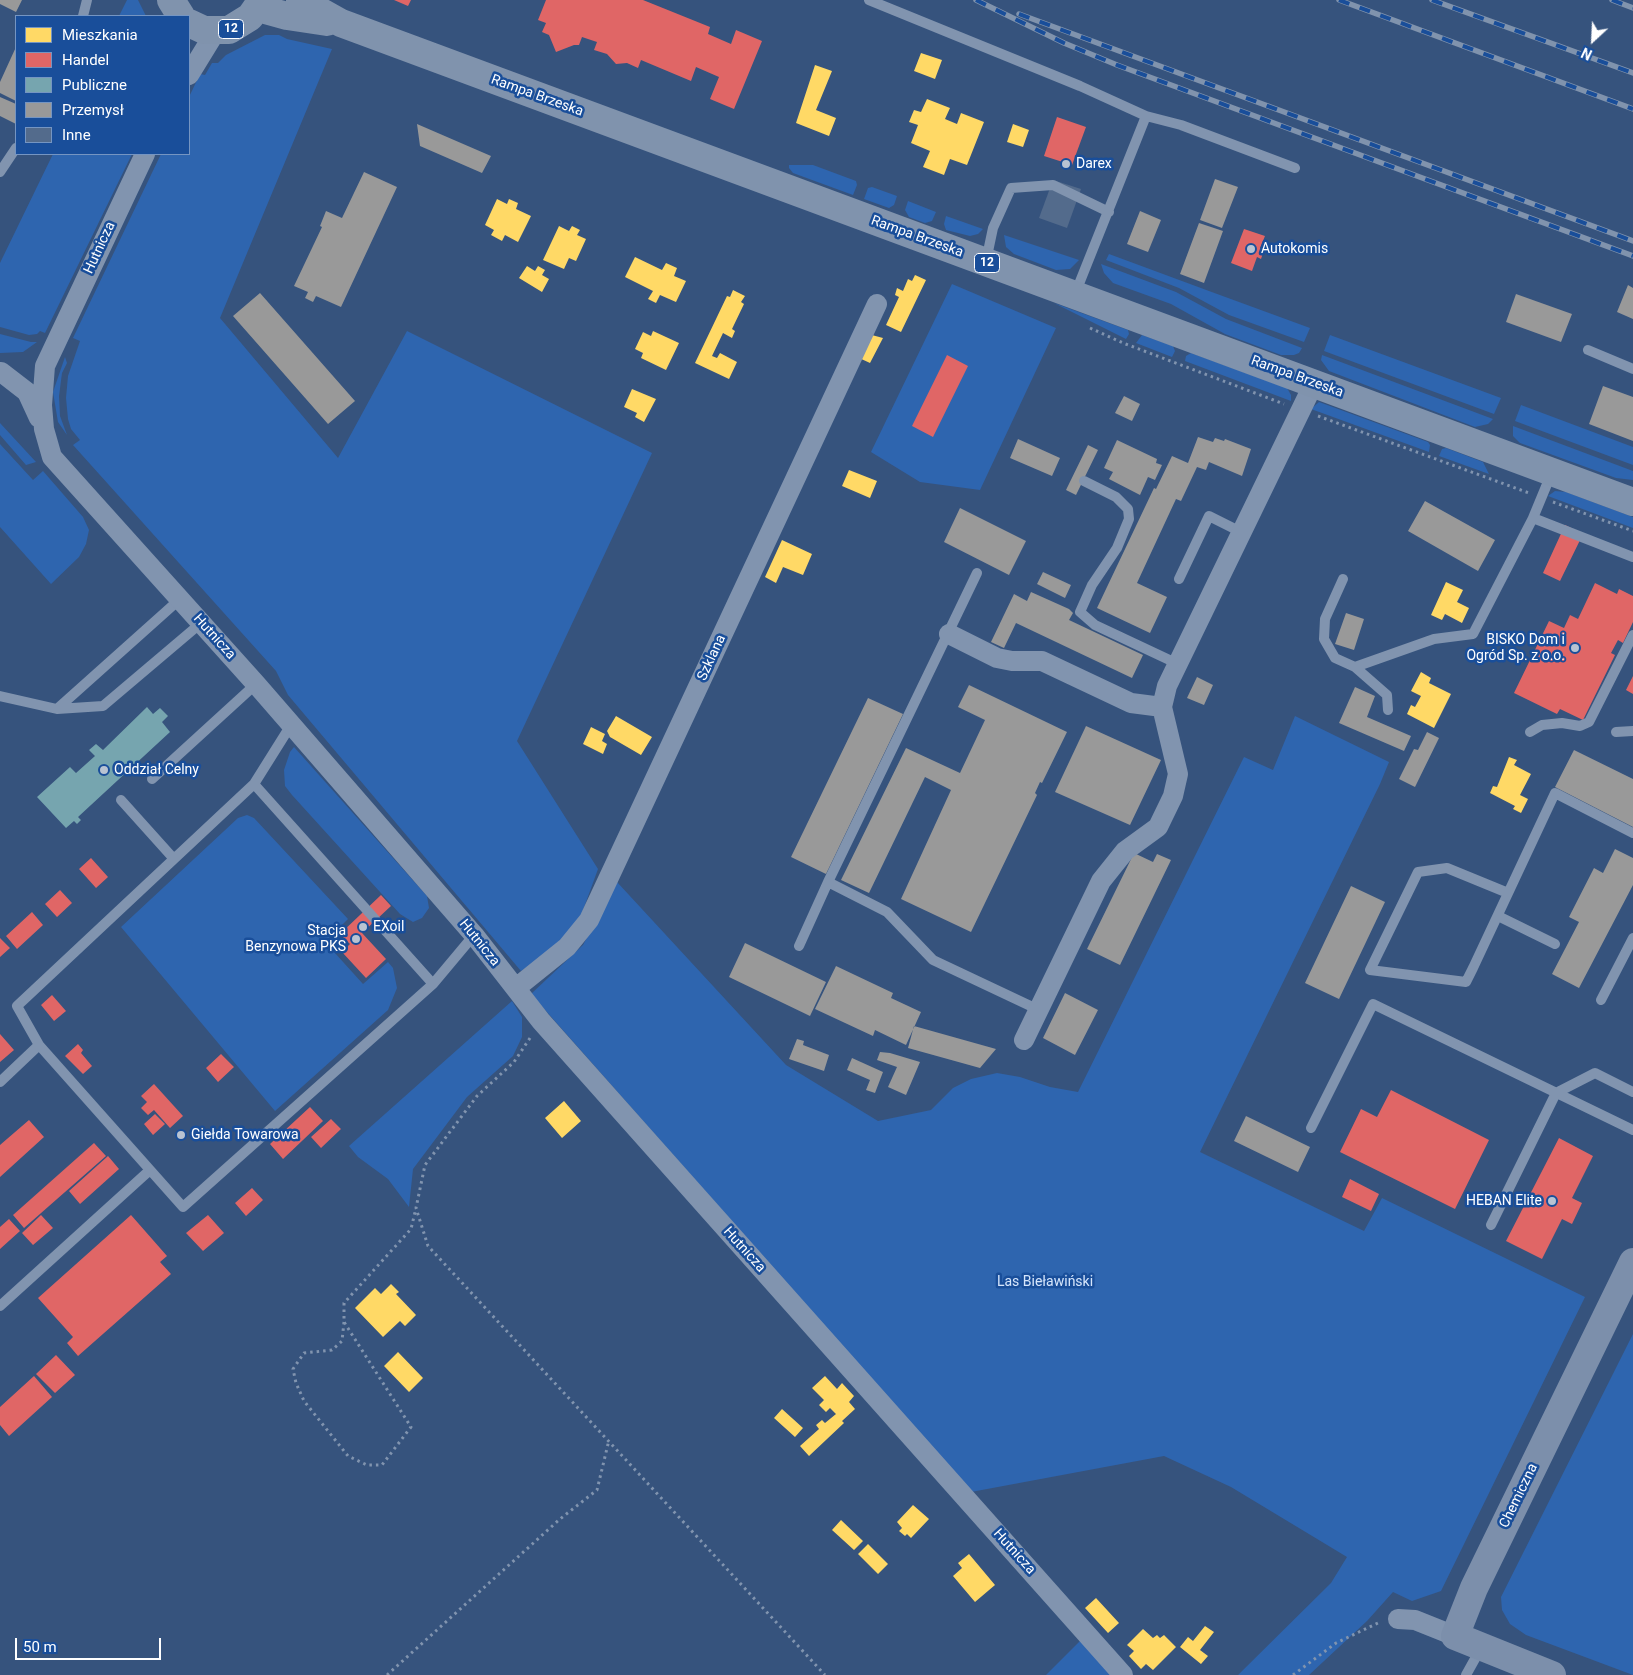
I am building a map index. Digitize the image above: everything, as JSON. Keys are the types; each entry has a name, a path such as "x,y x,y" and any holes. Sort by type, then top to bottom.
{"highway":[{"path":"171,0 180,15"},
{"name":"Rampa Brzeska","path":"260,4 308,7 341,24 1633,502"},
{"name":"12","path":"190,23 204,30 216,31 240,25 260,4"}],"street":[{"path":"190,73 216,31"},
{"name":"Hutnicza","path":"145,155 45,366 42,385 44,429 52,457 292,725 474,935 541,1021 1123,1675"},
{"name":"Szklana","path":"516,988 567,947 589,920 877,304"},
{"path":"1,371 22,374 45,366"},
{"path":"1,371 26,392 44,429"},
{"path":"1024,1040 1101,881 1125,851 1158,828 1173,796 1178,774 1162,707 1167,686 1314,383"},
{"path":"949,634 997,658 1012,661 1042,661 1131,703 1162,707"},
{"name":"Chemiczna","path":"1455,1636 1474,1588 1633,1262"},
{"path":"1398,1619 1415,1620 1552,1675"}],"lane":[{"path":"83,15 87,0"},
{"path":"869,0 1080,86 1146,116 1181,125 1295,168"},
{"path":"1075,295 1146,116"},
{"path":"0,172 15,150"},
{"path":"986,262 993,228 1011,188 1053,185 1109,212"},
{"path":"1588,350 1633,369"},
{"path":"1354,667 1434,639 1473,634 1533,518 1552,472"},
{"path":"1084,482 1116,497 1128,509 1129,519 1117,548 1092,585 1080,612 1095,625 1178,664"},
{"path":"1179,579 1209,516 1241,532"},
{"path":"1533,518 1633,557"},
{"path":"799,946 828,882 949,634 976,573"},
{"path":"1343,579 1325,619 1324,639 1335,658 1354,667 1387,695 1388,710"},
{"path":"57,709 180,599"},
{"path":"0,696 57,709 103,706 201,623"},
{"path":"1530,732 1542,725 1562,723 1580,726 1588,722 1633,635"},
{"path":"152,778 256,684"},
{"path":"292,725 254,784 17,1006 39,1045 183,1207 433,984 474,935"},
{"path":"1616,732 1633,731"},
{"path":"254,784 433,984"},
{"path":"1508,893 1447,868 1418,872 1370,970 1466,982 1498,916 1555,793 1633,833"},
{"path":"121,800 174,859"},
{"path":"828,882 887,912 933,960 1039,1010"},
{"path":"1498,916 1555,944"},
{"path":"1601,1000 1633,938"},
{"path":"1311,1128 1373,1004 1633,1130"},
{"path":"0,1082 39,1045"},
{"path":"1491,1225 1556,1092 1595,1073 1633,1092"},
{"path":"0,1306 150,1170"},
{"path":"1466,1675 1482,1647"}],"path":[{"path":"1089,327 1123,343 1301,410 1633,531"},
{"path":"344,1322 411,1427 382,1465 367,1465 348,1456 304,1401 296,1383 293,1369 304,1353 332,1350 342,1341 344,1303 411,1229 424,1165 477,1096 514,1062 541,1021"},
{"path":"416,1208 428,1246 825,1675"},
{"path":"387,1675 560,1519 597,1490 608,1440"},
{"path":"1293,1675 1342,1639 1379,1622 1398,1619"}],"green space":[{"path":"127,0 138,0 146,15 120,15"},
{"path":"265,35 279,35 287,39 332,49 220,318 338,458 407,331 652,453 517,741 598,869 578,924 545,955 521,971 288,695 276,671 73,445 80,440 71,429 66,398 68,376 80,341 73,338 161,155 190,155 190,95 200,74 205,75 212,63 218,63 226,55"},
{"path":"53,155 132,155 45,333 40,331 37,334 29,335 0,327 0,263"},
{"path":"789,165 813,165 856,181 857,185 853,195 793,173"},
{"path":"872,187 897,196 894,205 889,208 864,199 868,188"},
{"path":"908,201 936,212 932,221 925,223 909,217 905,210"},
{"path":"946,216 983,229 978,234 970,236 946,230 944,224"},
{"path":"1004,235 1079,260 1070,269 1056,270 1014,254 1006,247"},
{"path":"1109,254 1310,328 1304,342 1229,315 1179,288 1106,260"},
{"path":"1101,264 1176,292 1226,319 1302,348 1299,353 1294,355 1281,355 1225,334 1171,304 1113,283 1104,273"},
{"path":"952,284 1056,328 980,490 920,482 871,452"},
{"path":"1054,303 1128,330 1129,334 1126,339"},
{"path":"0,334 37,342 23,352 0,353"},
{"path":"1142,335 1173,346 1175,351 1172,357 1136,343"},
{"path":"1330,335 1501,398 1494,414 1324,351"},
{"path":"1191,353 1287,388 1291,395 1291,401 1185,361 1186,356"},
{"path":"1322,355 1493,419 1488,424 1475,427 1329,371 1321,360"},
{"path":"65,357 67,363 62,373 59,396 60,416 67,435 58,422 53,392"},
{"path":"1319,402 1428,442 1430,445 1429,452 1311,409"},
{"path":"1521,405 1633,447 1633,465 1515,421"},
{"path":"0,423 36,462 26,465 0,435"},
{"path":"1513,426 1633,471 1633,480 1616,478 1520,443 1513,436"},
{"path":"0,444 33,480 43,471 83,517 89,530 86,544 79,557 51,584 0,527"},
{"path":"1446,448 1483,462 1489,474 1439,456 1442,449"},
{"path":"1555,491 1566,492 1633,517 1633,528 1548,496"},
{"name":"Las Bieławiński","path":"1295,716 1389,762 1200,1152 1364,1231 1382,1198 1585,1297 1441,1591 1412,1601 1393,1592 1367,1621 1309,1675 1238,1675 1331,1583 1347,1557 1231,1487 1164,1456 971,1492 531,994 583,945 617,882 786,1065 878,1121 931,1110 953,1088 971,1079 997,1073 1020,1077 1050,1087 1078,1092 1244,757 1273,770"},
{"path":"294,747 427,896 429,908 422,918 413,922 400,914 285,786 284,770 290,752"},
{"path":"247,815 254,818 348,919 325,942 363,984 388,962 393,968 397,988 388,1010 275,1111 121,927 238,818"},
{"path":"512,1001 522,1017 522,1037 513,1056 467,1097 413,1169 409,1207 388,1179 358,1157 349,1146"},
{"path":"1633,1334 1633,1675 1526,1635 1510,1624 1502,1610 1501,1597"},
{"path":"1081,1640 1112,1675 1046,1675"}],"building: Mieszkania":[{"path":"921,53 942,60 935,79 914,71"},
{"path":"815,65 832,71 816,110 836,118 829,136 796,123"},
{"path":"927,99 950,108 945,119 957,124 961,113 984,122 967,165 950,159 944,175 923,167 930,151 911,143 918,125 909,122 914,110 921,112"},
{"path":"1013,124 1029,130 1023,147 1007,142"},
{"path":"497,199 507,204 509,199 518,203 516,209 531,216 518,242 505,235 502,241 491,235 494,230 485,225"},
{"path":"559,226 569,231 572,226 580,230 577,235 586,239 576,261 569,258 564,269 543,260"},
{"path":"635,257 662,270 666,263 677,268 674,276 686,281 676,302 660,295 656,303 648,299 653,291 625,277"},
{"path":"527,266 535,271 538,266 545,270 542,275 549,279 542,292 519,278"},
{"path":"915,275 926,280 901,332 886,325 899,297 895,295 897,288 903,291 908,279 912,281"},
{"path":"733,290 745,296 741,302 744,304 732,329 735,331 732,338 723,333 712,356 717,358 720,353 737,362 729,379 695,363 727,296 730,297"},
{"path":"653,331 679,343 666,370 641,358 643,353 635,349 643,332 651,336"},
{"path":"868,334 883,338 870,363 857,357"},
{"path":"632,389 656,399 644,422 635,417 637,413 624,407"},
{"path":"849,470 877,481 870,498 842,486"},
{"path":"782,540 812,554 803,575 783,567 776,583 765,577"},
{"path":"1446,582 1463,590 1457,602 1469,608 1462,623 1445,614 1442,620 1431,615"},
{"path":"1421,672 1431,678 1429,683 1451,694 1434,728 1407,714 1411,705 1415,707 1421,696 1411,691"},
{"path":"616,716 652,737 641,755 610,737 607,731"},
{"path":"591,727 605,734 602,741 607,744 603,754 583,744"},
{"path":"1509,757 1517,760 1514,765 1531,774 1520,795 1528,799 1521,813 1513,809 1515,806 1490,793 1493,786 1497,787"},
{"path":"564,1101 581,1121 562,1138 545,1118"},
{"path":"391,1284 399,1292 396,1294 416,1315 405,1326 400,1321 383,1337 355,1308 375,1288 381,1294"},
{"path":"398,1352 423,1378 409,1392 384,1366"},
{"path":"825,1376 837,1389 842,1383 854,1396 849,1402 855,1409 842,1421 844,1423 809,1456 800,1446 819,1429 816,1425 822,1420 825,1423 836,1414 830,1408 826,1412 819,1405 824,1400 812,1388"},
{"path":"782,1409 803,1428 795,1437 774,1418"},
{"path":"913,1505 929,1519 911,1538 899,1531 902,1528 897,1522"},
{"path":"841,1520 863,1541 854,1550 832,1530"},
{"path":"868,1544 888,1564 878,1574 858,1554"},
{"path":"969,1554 995,1585 975,1602 953,1576 962,1568 958,1563"},
{"path":"1096,1598 1119,1623 1108,1633 1085,1608"},
{"path":"1205,1626 1214,1632 1200,1650 1208,1656 1201,1664 1180,1647 1188,1637 1193,1641"},
{"path":"1143,1629 1153,1638 1157,1635 1160,1638 1164,1635 1176,1647 1153,1670 1146,1664 1141,1669 1129,1656 1134,1651 1127,1645"}],"building: Handel":[{"path":"394,0 411,0 408,6"},
{"path":"546,0 643,0 710,27 708,34 731,44 736,30 762,41 734,109 710,99 719,77 696,67 691,81 641,60 638,68 627,63 616,64 607,54 594,50 597,42 582,37 579,45 556,52 549,35 542,32 546,23 538,20"},
{"path":"1057,117 1086,127 1072,165 1044,156"},
{"path":"1244,229 1265,236 1260,248 1264,250 1261,259 1257,257 1252,271 1231,263"},
{"path":"947,355 968,366 933,437 912,426"},
{"path":"1565,525 1583,534 1560,581 1543,573"},
{"name":"BISKO Dom i Ogród Sp. z o.o.","path":"1595,583 1617,594 1619,589 1633,596 1633,622 1623,643 1618,640 1611,653 1615,655 1583,720 1560,709 1557,714 1514,693 1549,621 1564,628 1570,615 1578,619"},
{"path":"1633,676 1633,694 1626,690"},
{"path":"91,858 108,877 96,888 79,869"},
{"path":"60,890 72,903 57,917 45,904"},
{"name":"Stacja Benzynowa PKS","path":"381,895 391,906 362,933 386,959 366,978 342,952 350,944 340,934"},
{"path":"32,912 43,925 17,949 6,936"},
{"path":"0,938 10,948 0,957"},
{"path":"52,995 66,1011 54,1021 41,1005"},
{"path":"0,1034 14,1050 0,1062"},
{"path":"78,1044 83,1050 81,1053 92,1066 83,1074 65,1056"},
{"path":"221,1054 234,1067 218,1082 206,1068"},
{"path":"154,1084 183,1116 170,1128 154,1110 148,1115 141,1108 147,1102 141,1096"},
{"path":"1391,1090 1489,1140 1455,1209 1340,1152 1361,1109 1377,1117"},
{"path":"310,1107 323,1121 283,1159 270,1144"},
{"path":"155,1114 165,1124 153,1135 144,1124"},
{"path":"331,1119 341,1129 321,1148 311,1137"},
{"path":"29,1120 44,1137 0,1177 0,1145"},
{"name":"HEBAN Elite","path":"1559,1138 1593,1156 1572,1198 1582,1203 1572,1224 1562,1219 1542,1259 1506,1241"},
{"path":"94,1143 106,1156 24,1228 13,1215"},
{"path":"108,1156 119,1169 80,1204 69,1191"},
{"path":"1350,1179 1379,1194 1371,1211 1342,1197"},
{"path":"252,1188 263,1200 246,1216 235,1203"},
{"path":"41,1215 53,1228 33,1245 22,1233"},
{"path":"131,1215 167,1256 160,1262 171,1274 78,1356 67,1343 73,1337 38,1298"},
{"path":"208,1215 224,1233 203,1251 186,1233"},
{"path":"9,1219 20,1231 0,1249 0,1227"},
{"path":"56,1355 75,1375 55,1393 36,1374"},
{"path":"34,1376 52,1397 9,1436 0,1425 0,1407"}],"building: Publiczne":[{"name":"Oddział Celny","path":"147,707 153,714 160,708 168,716 162,722 170,732 78,817 81,820 77,824 74,821 66,828 37,797 70,767 76,773 95,756 89,750 96,744 103,750"}],"building: Przemysł":[{"path":"0,0 22,0 16,12 0,4"},
{"path":"15,49 15,100 0,93 0,82"},
{"path":"0,97 15,104 15,124 0,116"},
{"path":"417,124 491,156 482,173 420,146"},
{"path":"364,172 397,187 341,307 316,296 313,302 305,298 308,292 294,286 322,227 320,226 326,211 342,218"},
{"path":"1215,179 1238,187 1222,228 1200,220"},
{"path":"1140,211 1161,220 1148,252 1127,244"},
{"path":"1199,223 1223,231 1204,283 1180,274"},
{"path":"1628,285 1633,288 1633,319 1617,312"},
{"path":"260,293 355,401 328,424 233,316"},
{"path":"1516,294 1572,314 1561,342 1506,322"},
{"path":"1603,386 1633,397 1633,441 1589,424"},
{"path":"1124,396 1140,404 1132,421 1115,413"},
{"path":"1198,437 1213,442 1215,438 1224,441 1225,439 1251,449 1242,476 1209,462 1206,470 1197,467 1181,501 1176,499 1137,583 1167,597 1150,633 1097,608 1154,488 1156,489 1172,456 1188,463"},
{"path":"1018,439 1060,458 1052,476 1010,458"},
{"path":"1117,440 1157,459 1156,463 1162,465 1155,480 1148,477 1140,495 1109,479 1113,472 1104,468"},
{"path":"1088,445 1098,450 1076,495 1066,490"},
{"path":"1425,501 1495,540 1478,571 1408,531"},
{"path":"960,508 1026,541 1009,575 944,542"},
{"path":"1043,572 1071,585 1065,598 1037,584"},
{"path":"1031,592 1069,609 1073,613 1069,620 1143,655 1132,678 1016,623 1004,648 991,642 1014,594 1027,601"},
{"path":"1346,613 1364,619 1354,650 1335,644"},
{"path":"1197,677 1213,685 1204,705 1187,698"},
{"path":"969,685 1067,732 1042,783 1040,782 1035,793 1037,795 971,932 901,899 951,790 925,777 869,893 841,880 906,748 960,773 985,720 958,707"},
{"path":"1355,687 1375,696 1367,717 1411,736 1404,751 1339,723"},
{"path":"868,698 903,714 826,874 791,857"},
{"path":"1086,726 1161,760 1130,825 1055,792"},
{"path":"1427,732 1439,738 1415,787 1399,779 1414,749 1418,750"},
{"path":"1574,750 1633,779 1633,827 1555,787"},
{"path":"1615,849 1633,858 1633,885 1579,988 1552,974 1579,922 1569,917 1594,868 1603,873"},
{"path":"1134,853 1153,862 1157,854 1171,860 1120,965 1087,949"},
{"path":"1351,886 1385,902 1339,999 1305,983"},
{"path":"745,943 826,982 810,1016 729,977"},
{"path":"836,966 893,993 891,998 921,1012 906,1045 875,1030 873,1036 815,1009"},
{"path":"1065,993 1098,1010 1075,1055 1043,1038"},
{"path":"914,1026 996,1049 980,1068 908,1048"},
{"path":"797,1039 804,1041 803,1045 829,1055 824,1071 789,1059"},
{"path":"880,1052 920,1062 906,1095 888,1087 897,1067 877,1060"},
{"path":"852,1058 883,1072 875,1093 866,1090 870,1080 847,1070"},
{"path":"1246,1116 1310,1147 1298,1172 1234,1141"}],"building: Inne":[{"path":"1053,180 1081,189 1067,228 1039,218"}],"railway":[{"path":"976,0 1064,43 1117,65 1633,256"},
{"path":"1339,0 1633,109"},
{"path":"1432,0 1633,73"},
{"path":"1612,0 1633,8"},
{"path":"1019,14 1633,241"}],"place":[{"name":"Darex","path":"1066,164"},
{"name":"Autokomis","path":"1251,249"},
{"name":"BISKO Dom i Ogród Sp. z o.o.","path":"1575,648"},
{"name":"Oddział Celny","path":"104,770"},
{"name":"EXoil","path":"363,927"},
{"name":"Stacja Benzynowa PKS","path":"356,939"},
{"name":"Giełda Towarowa","path":"181,1135"},
{"name":"HEBAN Elite","path":"1552,1201"}]}
